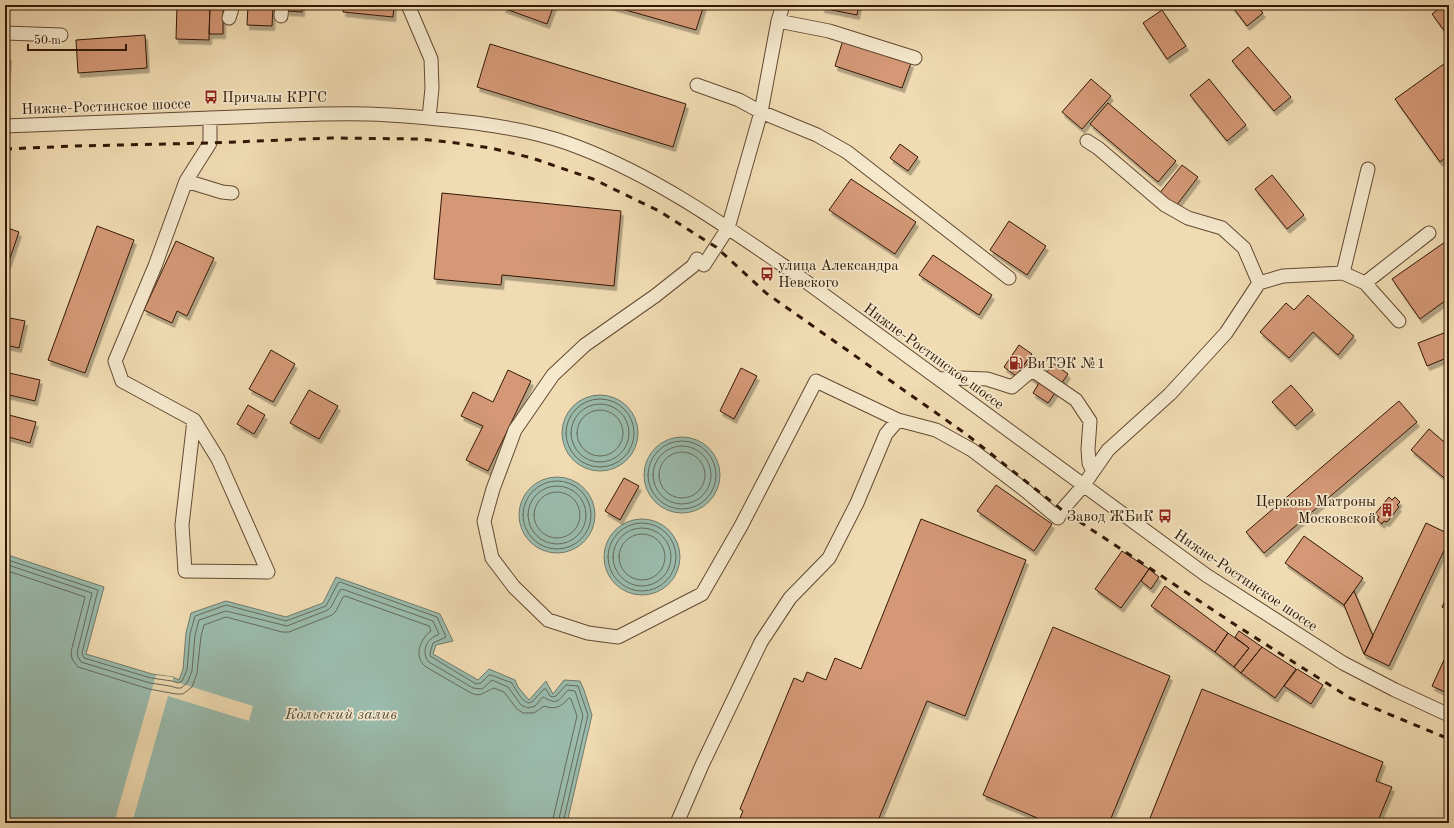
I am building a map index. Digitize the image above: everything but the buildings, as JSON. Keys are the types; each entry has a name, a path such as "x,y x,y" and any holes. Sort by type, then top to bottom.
{"street":[{"path":"229,18 233,5"},
{"path":"408,5 430,59 432,88 429,118"},
{"path":"783,5 778,21 761,112 728,228 701,262 693,266 655,296 585,345 553,375 515,430 493,489 484,521 492,558 514,587 548,620 588,633 618,637 702,594 741,526 816,381 898,420 936,430 972,450 1026,491 1058,518 1062,510 1083,486 1108,450 1170,394 1226,333 1259,283 1283,276 1343,273 1365,283 1399,321"},
{"path":"778,21 829,31 916,58"},
{"path":"5,33 61,35"},
{"path":"697,85 739,100 761,112 817,134 847,152 1009,278"},
{"name":"Нижне-Ростинское шоссе","path":"5,126 210,118 367,114 429,118 498,126 528,132 576,146 644,178 679,197 728,228 797,275 1206,575 1343,663 1395,690 1449,715"},
{"path":"194,420 182,525 185,571 268,572 218,459 194,420 122,381 115,361 155,266 186,181 210,143 210,118"},
{"path":"1087,140 1165,205 1188,218 1222,228 1244,248 1259,283"},
{"path":"1343,273 1368,169"},
{"path":"186,181 222,192 232,193"},
{"path":"1365,283 1428,233"},
{"path":"939,379 987,378 1012,387 1032,370 1076,400 1090,421 1088,449 1089,463 1094,471"},
{"path":"677,823 702,765 761,642 790,598 829,558 857,503 886,434 898,420"}],"water":[{"path":"600,395 614,398 627,406 635,419 638,433 635,447 627,460 614,468 600,471 586,468 573,460 565,447 562,433 565,419 573,406 586,398"},
{"path":"682,437 696,440 709,448 717,461 720,475 717,489 709,502 696,510 682,513 668,510 655,502 647,489 644,475 647,461 655,448 668,440"},
{"path":"557,477 571,480 584,488 592,501 595,515 592,529 584,542 571,550 557,553 543,550 530,542 522,529 519,515 522,501 530,488 543,480"},
{"path":"642,519 656,522 669,530 677,543 680,557 677,571 669,584 656,592 642,595 628,592 615,584 607,571 604,557 607,543 615,530 628,522"},
{"name":"Кольский залив","path":"5,554 104,587 86,654 152,674 173,677 179,680 183,669 186,633 191,613 226,601 286,617 323,603 336,577 440,614 453,641 436,645 433,654 478,680 489,669 515,680 518,687 529,700 546,681 553,694 564,680 580,681 592,715 567,823 5,823"}],"pier":[{"path":"156,675 173,677 173,681 253,706 249,721 168,696 132,823 114,823"}],"railway":[{"path":"5,149 330,138 421,139 491,148 532,158 593,179 659,211 716,247 766,293 966,434 1062,510 1237,626 1350,698 1449,739"}],"place":[{"name":"Причалы КРГС","path":"211,97"},
{"name":"улица Александра Невского","path":"767,274"},
{"name":"ВиТЭК №1","path":"1016,363"},
{"name":"Церковь Матроны Московской","path":"1387,510"},
{"name":"Завод ЖБиК","path":"1165,516"}]}
